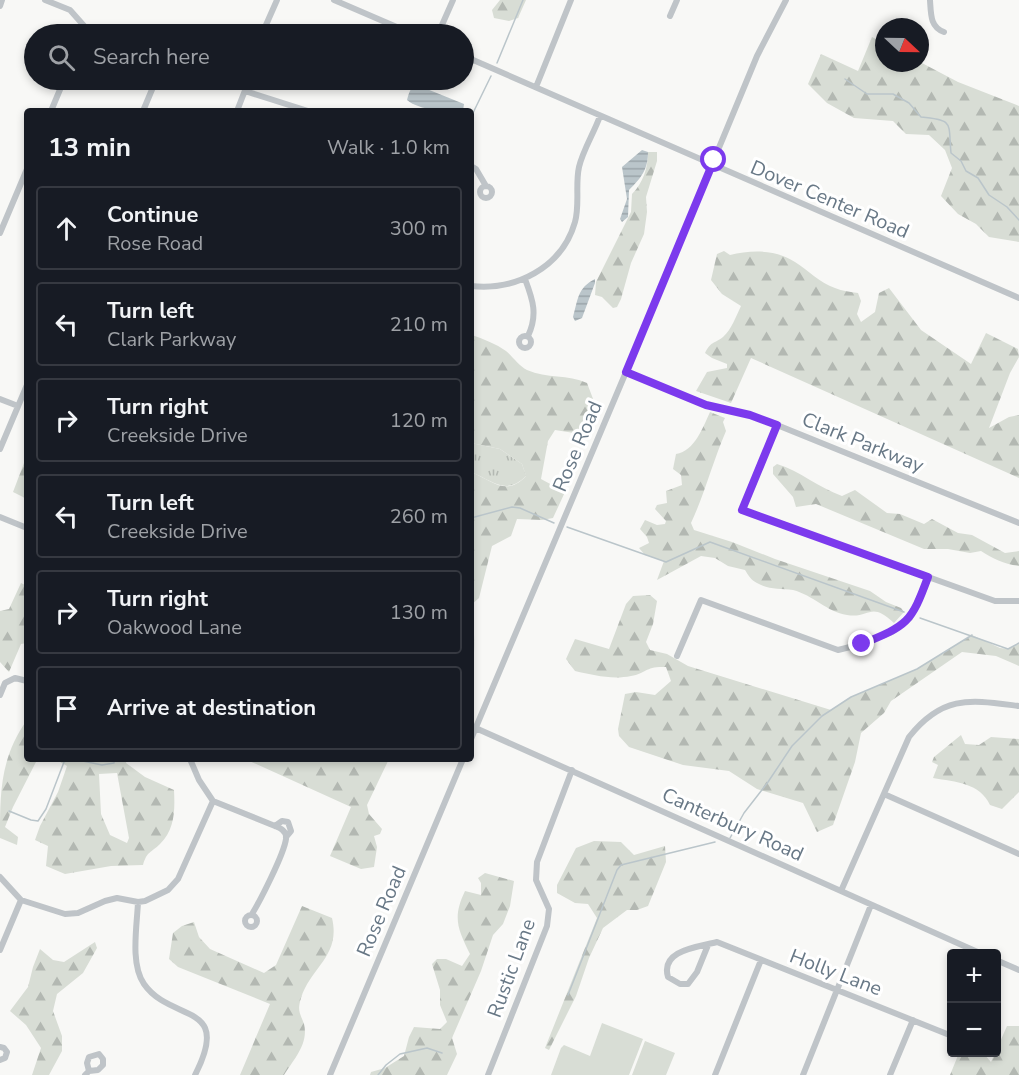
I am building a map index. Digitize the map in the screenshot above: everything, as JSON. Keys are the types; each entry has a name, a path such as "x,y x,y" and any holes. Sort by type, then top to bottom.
{"street":[{"path":"0,6 2,0"},
{"path":"45,0 70,10 79,24"},
{"path":"266,24 277,0"},
{"path":"334,0 390,24"},
{"path":"442,24 453,0"},
{"path":"536,87 572,0"},
{"path":"670,16 677,0"},
{"name":"Rose Road","path":"474,725 626,372 761,47 786,0"},
{"path":"930,0 933,25 944,32"},
{"name":"Dover Center Road","path":"474,60 1019,298"},
{"path":"52,108 60,90"},
{"path":"143,108 151,90"},
{"path":"238,108 245,91 299,108"},
{"path":"474,286 486,288 510,285 540,270 555,256 570,234 579,205 579,168 600,116"},
{"path":"474,168 486,186"},
{"path":"0,233 24,176"},
{"path":"525,279 534,301 535,310 528,336"},
{"name":"Clark Parkway","path":"626,372 706,405 750,415 777,425 1019,523"},
{"path":"0,449 24,392"},
{"path":"0,399 18,406"},
{"path":"777,425 742,510 995,600 1019,601"},
{"path":"0,517 24,527"},
{"path":"677,656 701,600 838,650 862,644 892,632 910,618 928,577"},
{"path":"0,695 5,683 15,678 24,680"},
{"path":"841,891 909,737 918,726 943,709 959,702 972,701 1019,706"},
{"name":"Canterbury Road","path":"474,727 970,949"},
{"path":"191,762 199,780 213,801 275,826 281,829 286,837 252,915"},
{"name":"Rose Road","path":"330,1075 462,762"},
{"name":"Rustic Lane","path":"488,1075 547,926 549,909 536,880 537,862 572,770"},
{"path":"884,794 1019,854"},
{"path":"0,877 21,900 65,914 78,913 117,898 138,902 157,896 168,890 178,879 213,801"},
{"path":"0,950 21,900"},
{"path":"138,902 135,963 144,984 160,998 193,1015 203,1024 206,1031 207,1049 195,1075"},
{"path":"802,1075 871,905"},
{"name":"Holly Lane","path":"708,945 697,972 688,984 680,984 668,977 666,969 668,961 674,956 717,942 947,1034"},
{"path":"715,1075 761,960"},
{"path":"1001,962 1019,970"},
{"path":"890,1075 913,1020"},
{"path":"0,1047 7,1052 6,1058 0,1060"}],"green space":[{"path":"500,0 526,0 518,18 509,21 494,18 492,10"},
{"path":"872,37 875,38 875,72 929,72 929,67 958,82 1019,106 1019,242 989,237 976,224 958,214 941,196 952,168 945,150 929,135 906,134 893,121 854,118 827,103 808,84 821,54 858,71"},
{"path":"648,152 657,152 657,161 646,197 647,212 644,234 631,263 621,299 617,307 613,308 602,297 595,295 596,282 631,212 632,194 644,175"},
{"path":"724,251 730,255 755,252 779,255 795,262 830,286 858,293 861,301 857,314 861,322 875,312 879,293 889,288 921,330 971,364 986,333 1018,349 1019,357 1010,373 989,428 1009,417 1019,415 1019,478 751,358 731,403 696,391 707,372 727,368 727,364 705,353 729,330 741,306 722,294 711,280 717,254"},
{"path":"474,336 502,348 527,370 587,383 595,404 580,439 574,433 555,430 548,441 541,479 565,492 553,518 517,519 511,536 492,546 479,598 474,602 474,474 493,483 506,486 519,482 526,476 522,464 500,449 474,444"},
{"path":"710,412 725,418 723,422 726,431 691,523 694,530 870,591 886,602 901,608 904,612 894,623 875,611 855,616 847,615 833,611 800,592 761,585 751,579 745,570 728,566 715,558 701,556 657,580 664,561 645,555 639,548 649,543 640,529 645,520 657,525 665,524 666,521 655,509 657,505 667,503 666,491 682,485 681,475 673,469 676,454 683,452 693,443"},
{"path":"474,444 500,449 522,464 526,476 519,482 506,486 474,473"},
{"path":"24,463 24,498 13,492"},
{"path":"777,464 842,496 855,490 887,513 900,514 924,524 932,519 958,533 972,535 1005,553 1019,551 1019,566 999,561 981,551 970,553 948,549 924,549 816,504 796,507 793,497 773,474 773,467"},
{"path":"21,583 24,584 24,644 21,644 9,672 0,662 0,611 9,609"},
{"path":"650,595 657,601 653,624 646,642 650,650 667,654 688,666 831,710 851,697 917,669 972,635 1000,648 1008,649 1019,643 1019,666 996,656 962,652 891,701 884,713 861,733 855,762 833,825 817,832 803,803 757,789 729,771 683,765 629,747 619,736 618,729 625,694 636,692 655,695 671,681 666,667 650,669 631,676 610,677 575,671 566,659 575,639 609,649 626,604 633,596"},
{"path":"24,725 24,762 36,762 5,827 18,837 17,845 0,838 0,806 3,776 11,748"},
{"path":"961,735 965,744 979,745 991,737 1019,739 1019,792 1002,809 990,805 986,798 974,788 959,782 933,778 938,765 932,762 934,757"},
{"path":"60,762 126,762 145,777 174,790 174,812 171,826 165,838 148,855 143,865 111,866 65,874 46,866 48,846 35,840 58,792 67,766","holes":["117,773 129,838 127,843 110,835 101,814 99,774"]},
{"path":"252,762 388,762 367,805 369,814 382,829 380,834 374,836 377,847 374,867 361,869 330,856 351,807"},
{"path":"594,841 621,842 634,855 665,846 666,862 648,906 637,910 627,910 603,928 589,958 576,996 549,1050 545,1048 597,918 588,904 575,903 557,893 557,885 576,848"},
{"path":"485,873 514,881 510,906 503,924 493,935 481,971 452,1038 457,1054 447,1075 370,1075 371,1072 385,1068 404,1056 414,1027 440,1029 447,1022 440,1005 440,990 432,964 437,959 446,959 462,966 470,954 458,923 459,909 465,891 481,895 481,883 478,878"},
{"path":"302,906 332,918 334,931 329,952 311,978 301,998 299,1009 305,1031 302,1045 284,1075 240,1075 270,1004 178,967 169,959 173,933 182,926 194,922 199,937 210,949 264,973 276,965"},
{"path":"95,942 97,948 83,973 57,994 53,1011 62,1036 62,1051 49,1075 32,1075 41,1048 26,1025 10,1011 28,987 40,949 53,960 64,962"},
{"path":"602,1023 643,1039 629,1075 551,1075 564,1045 590,1056"},
{"path":"1007,1026 1019,1026 1019,1075 950,1075 957,1057 987,1057 991,1062 993,1057 1001,1057 1001,1040"},
{"path":"645,1041 675,1053 666,1075 632,1075"}],"shaded area":[{"path":"410,90 429,90 464,104 463,108 419,106 407,100"},
{"path":"642,150 648,152 647,164 629,190 628,217 622,222 620,219 627,199 622,167"},
{"path":"595,279 582,318 575,321 573,317 581,290"}],"waterway":[{"path":"497,63 523,0"},
{"path":"474,111 491,76"},
{"path":"845,79 867,94 893,94 909,103 921,117 945,122 949,129 951,153 961,161 966,171 978,178 989,195 1007,207 1019,220"},
{"path":"474,517 512,507 520,508 554,523"},
{"path":"567,527 666,562 710,542 904,612"},
{"path":"920,618 1008,649 1019,643"},
{"path":"730,838 744,813 792,746 822,716 851,697 917,669 972,635"},
{"path":"9,811 38,821 46,809 64,762"},
{"path":"88,762 102,765 114,762"},
{"path":"568,995 617,870 621,865 715,842"},
{"path":"378,1075 400,1054 427,1048 442,1053"}],"route":[{"path":"714,160 626,372 706,405 750,415 777,425 742,510 928,577 910,618 892,632 862,644"}]}
